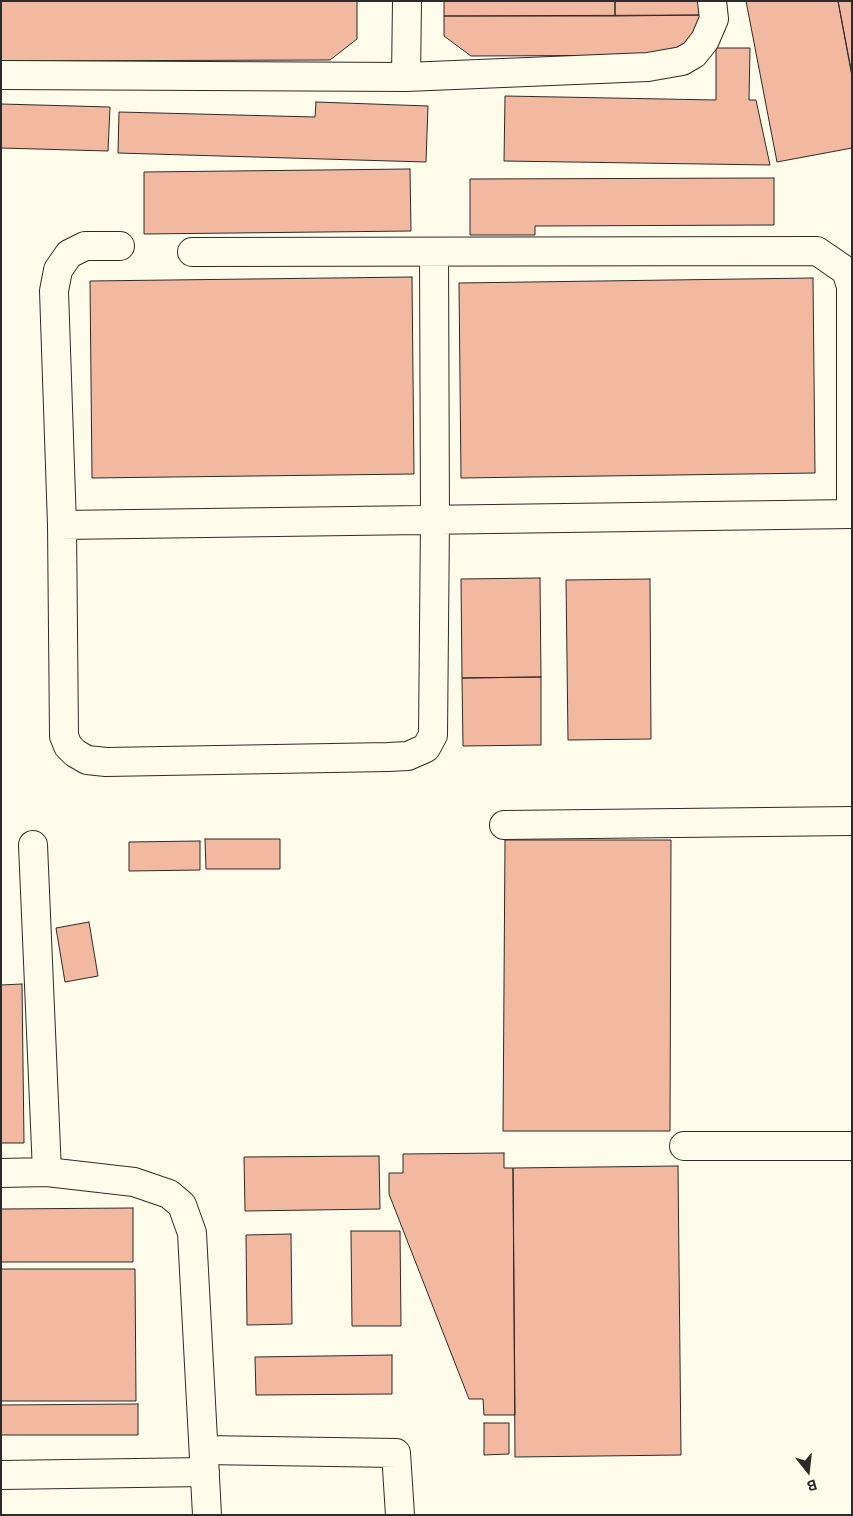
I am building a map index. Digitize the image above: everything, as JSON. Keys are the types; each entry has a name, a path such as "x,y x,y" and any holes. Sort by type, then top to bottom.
{"lane":[{"path":"406,77 407,1"},
{"path":"1,75 406,77 648,67 682,60 694,54 705,40 714,19 712,1"},
{"path":"120,246 85,246 69,254 58,270 54,291 62,525 64,736 68,746 75,753 88,760 106,762 388,757 408,756 426,748 433,735 435,520 434,252"},
{"path":"62,525 851,514 852,286 846,271 817,251 192,252"},
{"path":"504,825 852,821"},
{"path":"33,845 48,1172"},
{"path":"684,1146 852,1146"},
{"path":"1,1173 48,1172 134,1182 168,1194 182,1205 192,1233 208,1515"},
{"path":"1,1475 204,1461 396,1453 400,1515"}],"building":[{"path":"1,1 357,1 357,39 330,60 1,61"},
{"path":"444,1 615,1 615,16 444,16"},
{"path":"615,1 704,1 706,15 615,16"},
{"path":"746,1 838,1 852,75 852,148 777,162"},
{"path":"838,1 852,1 852,76"},
{"path":"706,15 686,55 471,56 444,36 444,16"},
{"path":"716,48 750,48 749,100 756,100 770,165 504,161 505,96 716,100"},
{"path":"316,102 428,106 426,162 118,153 119,112 315,117"},
{"path":"1,104 110,107 108,151 1,148"},
{"path":"410,169 411,231 144,234 144,172"},
{"path":"774,178 774,225 535,226 535,235 470,235 470,179"},
{"path":"412,277 414,474 92,478 90,281"},
{"path":"813,278 815,473 461,478 459,283"},
{"path":"540,578 541,677 462,678 461,579"},
{"path":"650,579 651,739 568,740 566,580"},
{"path":"541,677 541,745 463,746 462,678"},
{"path":"205,839 280,839 280,869 206,869"},
{"path":"505,840 671,840 670,1131 503,1131"},
{"path":"200,841 200,870 129,871 129,842"},
{"path":"89,922 98,976 65,982 56,928"},
{"path":"22,984 24,1143 1,1143 1,985"},
{"path":"504,1153 504,1168 513,1168 515,1415 484,1415 483,1399 469,1399 389,1194 389,1173 403,1173 403,1154"},
{"path":"379,1156 380,1209 245,1211 244,1157"},
{"path":"678,1166 681,1455 515,1457 513,1168"},
{"path":"133,1208 133,1262 1,1262 1,1209"},
{"path":"351,1231 400,1231 401,1326 352,1326"},
{"path":"291,1234 292,1324 247,1325 246,1235"},
{"path":"1,1269 135,1269 136,1401 1,1401"},
{"path":"392,1355 392,1394 256,1395 255,1357"},
{"path":"138,1404 138,1435 1,1435 1,1405"},
{"path":"484,1423 509,1423 509,1454 484,1455"}]}
